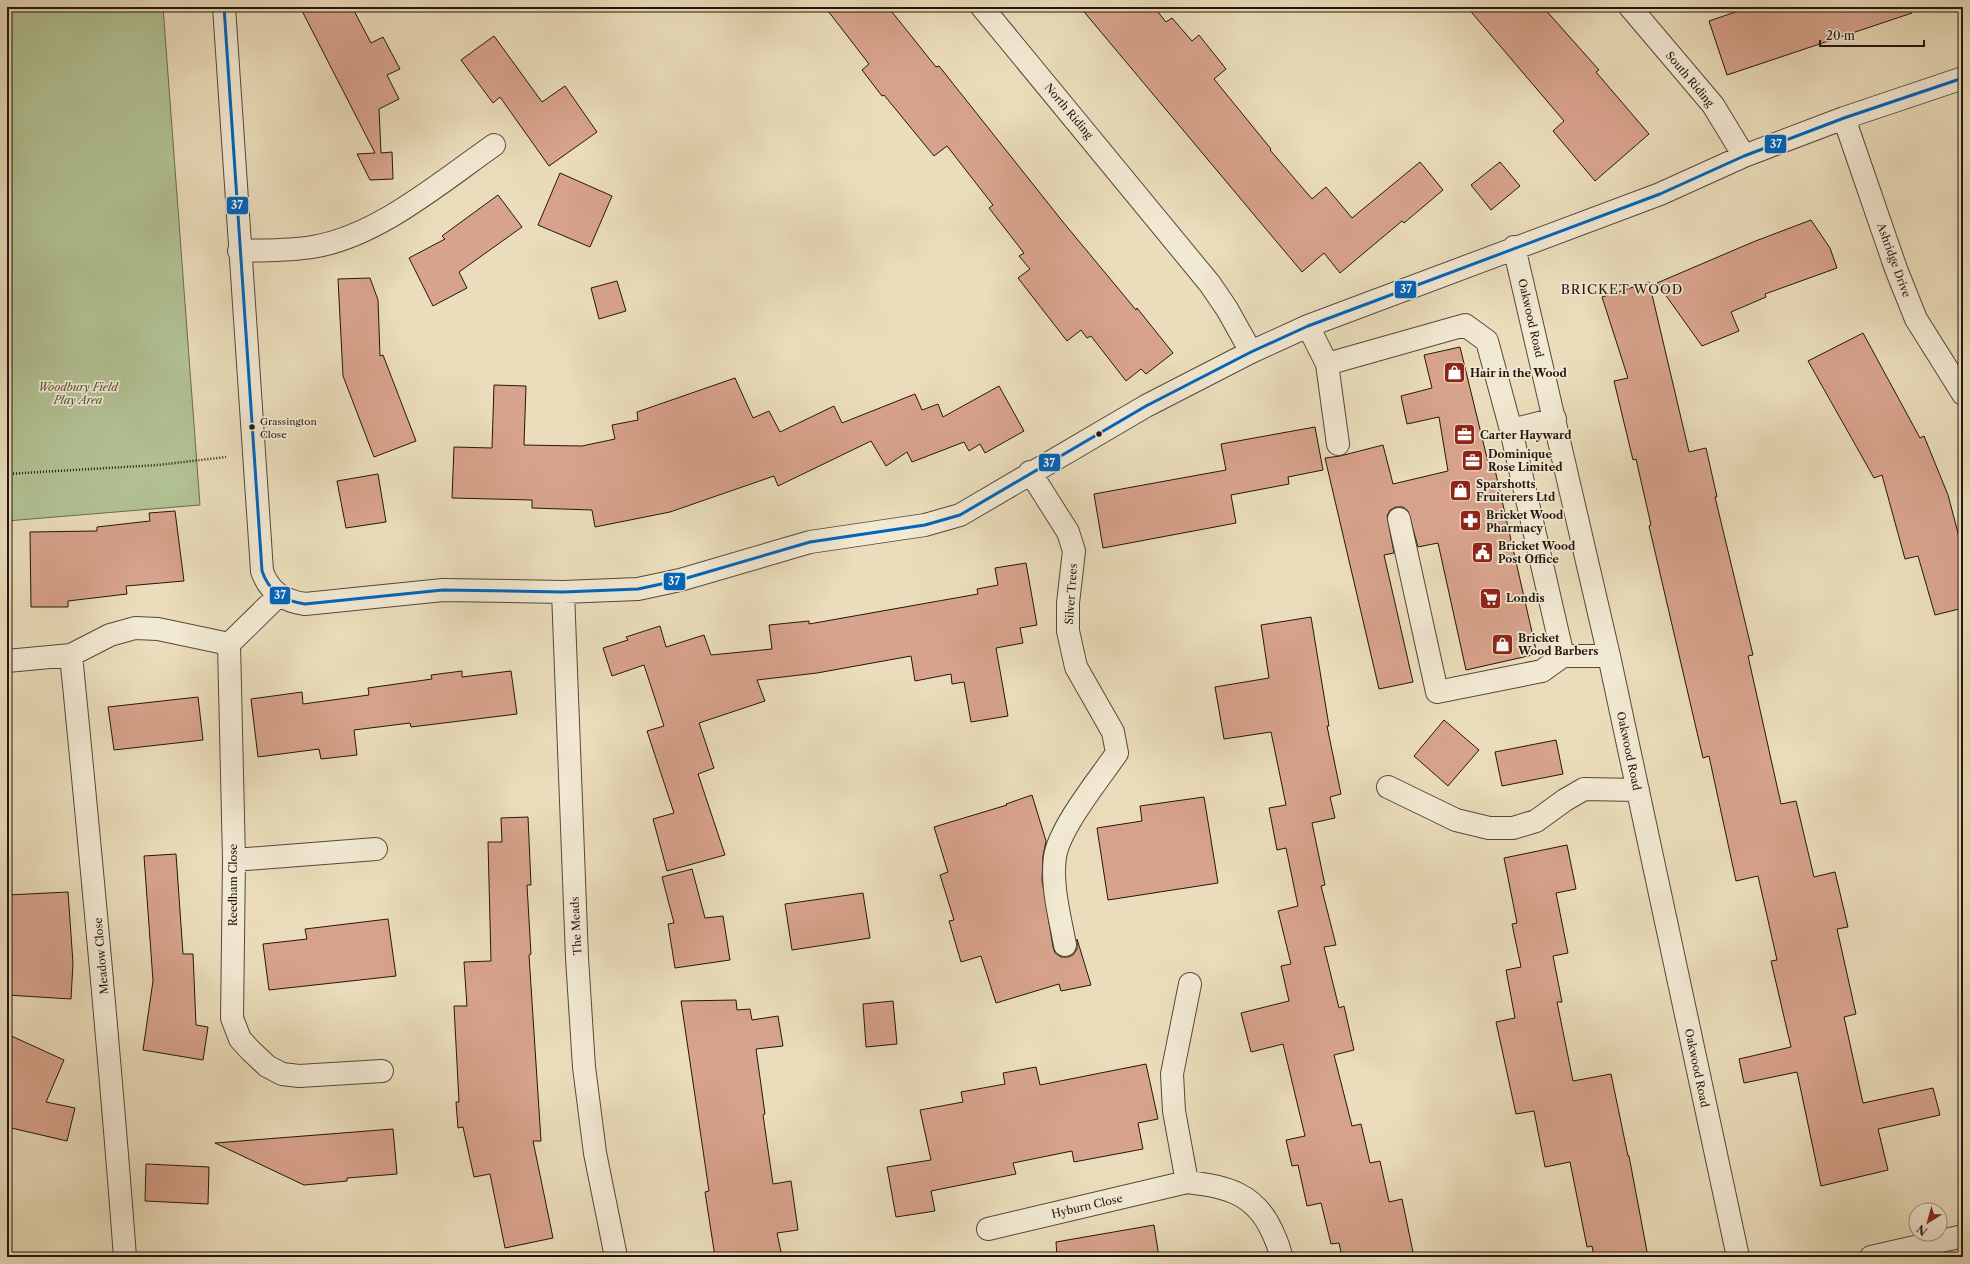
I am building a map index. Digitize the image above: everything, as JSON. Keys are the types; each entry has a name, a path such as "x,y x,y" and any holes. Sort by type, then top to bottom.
{"street":[{"path":"224,7 239,251 262,571 266,584 279,595 291,602 305,604 443,590 563,592 638,589 680,580 810,542 925,525 960,514 1146,406 1251,352 1308,326 1514,247 1660,194 1744,156 1844,118 1963,78"},
{"name":"North Riding","path":"982,7 1210,284 1227,309 1251,352"},
{"name":"South Riding","path":"1630,7 1713,105 1744,156"},
{"name":"Ashridge Drive","path":"1844,118 1896,269 1916,319 1963,394"},
{"path":"239,251 313,247 346,237 387,220 494,145"},
{"name":"Oakwood Road","path":"1514,247 1609,656 1738,1257"},
{"path":"1327,364 1465,325 1487,341 1511,430 1563,656"},
{"path":"1308,326 1327,364 1338,444"},
{"path":"1511,430 1555,419"},
{"name":"Silver Trees","path":"1030,472 1068,532 1074,550 1068,604 1068,631 1076,667 1113,732 1117,753 1082,802 1059,840 1055,858 1056,895 1065,945"},
{"path":"1399,519 1437,692 1542,671 1563,656 1609,656"},
{"name":"The Meads","path":"563,592 577,950 584,1068 595,1153 616,1257"},
{"path":"7,661 71,655 110,635 135,628 158,629 229,644 279,595"},
{"name":"Reedham Close","path":"229,644 234,860 232,1018 240,1039 267,1066 282,1074 299,1076 382,1071"},
{"name":"Meadow Close","path":"71,655 111,1062 125,1257"},
{"path":"1388,787 1456,820 1489,828 1512,828 1536,821 1565,800 1584,789 1638,790"},
{"path":"234,860 376,849"},
{"path":"1187,1182 1174,1111 1172,1074 1190,984"},
{"name":"Hyburn Close","path":"988,1229 1187,1182 1213,1185 1233,1190 1254,1204 1266,1219 1280,1250 1281,1257"},
{"path":"1871,1257 1963,1236"}],"path":[{"path":"7,474 158,465 253,454"}],"green space":[{"name":"Woodbury Field Play Area","path":"7,7 163,7 200,505 7,521"}],"building":[{"path":"300,7 352,7 371,43 383,37 400,69 387,75 399,99 379,109 381,153 392,152 393,179 370,180 357,154 375,153"},
{"path":"825,7 888,7 936,67 939,66 1063,222 1136,310 1137,308 1173,353 1146,374 1141,369 1126,381 1091,336 1087,338 1081,330 1067,341 1018,278 1030,269 1019,256 1024,253 989,208 993,205 947,146 934,156 884,95 882,96 862,70 869,64"},
{"path":"1080,7 1154,7 1166,22 1172,18 1192,41 1199,35 1226,69 1214,79 1271,149 1270,150 1312,199 1326,187 1352,218 1420,162 1443,190 1404,223 1402,221 1340,273 1324,253 1302,272"},
{"path":"1467,7 1543,7 1599,70 1596,72 1649,134 1595,181 1553,131 1564,121"},
{"path":"1750,7 1911,7 1912,13 1727,75 1709,21"},
{"path":"494,36 542,102 565,86 597,132 549,166 500,97 493,103 461,60"},
{"path":"1500,162 1520,186 1491,210 1471,185"},
{"path":"560,173 612,196 590,247 538,225"},
{"path":"498,195 522,227 459,272 467,288 433,306 409,258 445,239 442,236"},
{"path":"1811,220 1830,248 1837,268 1765,294 1766,297 1731,312 1739,331 1702,346 1657,283 1753,242"},
{"path":"370,278 378,300 380,356 383,355 416,441 374,457 343,376 338,279"},
{"path":"617,281 626,311 599,319 591,288"},
{"path":"1649,282 1689,452 1706,448 1717,497 1715,497 1753,655 1748,656 1781,804 1796,801 1814,877 1835,872 1848,927 1837,929 1856,1014 1844,1017 1863,1103 1933,1088 1940,1115 1878,1129 1888,1170 1821,1186 1797,1072 1744,1083 1739,1059 1791,1047 1771,961 1777,960 1758,876 1736,881 1709,756 1703,758 1649,526 1651,525 1636,459 1633,460 1614,381 1628,378 1602,297"},
{"path":"1863,333 1920,438 1924,436 1948,495 1963,552 1963,608 1935,615 1918,556 1905,559 1882,475 1874,478 1808,361"},
{"path":"1460,347 1488,462 1493,461 1537,654 1466,670 1438,543 1418,547 1408,511 1403,507 1396,507 1390,510 1387,516 1394,553 1384,555 1413,682 1379,689 1325,458 1340,456 1383,445 1393,484 1448,471 1439,417 1407,424 1401,396 1432,388 1424,355"},
{"path":"735,378 753,418 769,411 780,432 834,406 842,423 915,394 922,410 938,404 943,417 999,386 1024,431 985,453 980,444 969,451 964,442 912,462 907,452 886,466 871,441 778,486 774,476 670,512 595,527 592,510 532,508 532,500 452,498 454,447 492,448 494,385 526,386 524,445 582,446 615,439 612,425 638,420 637,412"},
{"path":"1315,427 1323,470 1288,477 1289,484 1231,495 1236,523 1103,548 1094,494 1226,470 1221,444"},
{"path":"378,474 386,522 346,528 337,481"},
{"path":"175,511 184,581 126,586 127,594 68,601 68,607 31,607 30,532 97,531 97,527 150,521 149,513"},
{"path":"1026,563 1037,625 1020,628 1023,643 996,648 1008,716 971,722 964,682 952,684 951,674 915,681 911,656 817,673 757,680 765,701 699,723 714,768 698,774 725,855 667,871 653,819 674,813 647,731 664,726 644,665 612,676 603,648 628,640 626,637 660,626 666,647 704,635 711,655 772,649 769,625 809,621 809,624 978,594 977,589 998,585 995,568"},
{"path":"1311,617 1329,726 1327,726 1341,794 1330,797 1335,818 1312,823 1325,885 1321,886 1336,945 1324,947 1339,1008 1344,1006 1354,1050 1334,1055 1352,1126 1361,1124 1370,1163 1380,1161 1389,1202 1402,1199 1414,1257 1342,1257 1339,1243 1331,1244 1321,1203 1307,1206 1298,1165 1292,1166 1286,1140 1305,1136 1283,1044 1251,1052 1241,1013 1289,1001 1281,966 1291,964 1278,911 1298,906 1286,848 1277,850 1269,808 1286,805 1271,732 1224,739 1215,687 1269,678 1261,625"},
{"path":"462,671 462,677 511,671 517,714 411,727 410,723 354,730 357,755 321,759 319,749 258,757 251,699 302,692 303,704 369,695 368,688 432,679 431,675"},
{"path":"198,697 203,740 114,750 108,707"},
{"path":"1444,720 1479,750 1448,786 1414,756"},
{"path":"1556,740 1563,774 1502,786 1495,752"},
{"path":"1032,795 1046,841 1043,856 1042,880 1053,947 1055,953 1061,957 1068,957 1073,955 1077,949 1077,939 1091,985 1061,991 1059,984 996,1003 981,956 961,962 949,921 954,920 940,875 948,872 934,827 1007,805 1006,804"},
{"path":"1204,797 1218,883 1108,900 1097,828 1142,821 1140,806"},
{"path":"528,817 531,885 527,885 531,954 529,955 541,1141 533,1141 553,1238 505,1248 490,1174 474,1177 463,1127 458,1128 456,1102 459,1102 454,1006 467,1006 464,962 491,961 488,842 502,842 501,818"},
{"path":"1567,845 1576,889 1556,893 1568,953 1553,956 1562,1002 1557,1002 1573,1081 1611,1074 1629,1156 1648,1257 1594,1257 1592,1246 1587,1247 1570,1162 1545,1167 1534,1111 1516,1114 1496,1022 1515,1018 1506,970 1521,967 1512,924 1517,923 1504,858"},
{"path":"176,854 183,954 193,954 196,1025 208,1027 203,1060 143,1050 153,981 144,856"},
{"path":"692,869 705,918 723,916 730,960 675,968 668,924 674,923 662,877"},
{"path":"68,892 73,963 71,999 7,995 7,895"},
{"path":"863,893 870,938 792,950 785,904"},
{"path":"388,919 396,976 269,990 263,944 307,939 305,929"},
{"path":"736,1000 737,1010 750,1009 752,1020 778,1016 783,1046 756,1049 765,1114 763,1115 773,1184 791,1181 798,1230 777,1233 782,1257 715,1257 705,1192 709,1191 681,1001"},
{"path":"893,1001 897,1044 866,1047 863,1004"},
{"path":"7,1034 64,1060 46,1102 75,1108 67,1141 7,1127"},
{"path":"1146,1064 1158,1119 1138,1123 1143,1149 1074,1162 1072,1151 1013,1163 1016,1174 931,1191 935,1211 896,1217 887,1167 931,1160 920,1110 963,1102 961,1092 1005,1084 1003,1073 1036,1067 1040,1085"},
{"path":"393,1129 397,1174 347,1178 347,1181 304,1185 215,1143"},
{"path":"146,1164 209,1167 208,1204 145,1201"},
{"path":"1154,1225 1159,1257 1057,1257 1056,1242"}],"transit line":[{"name":"37","path":"224,7 262,571 269,585 278,594 290,601 305,604 443,590 563,592 638,589 680,580 810,542 925,525 960,515 1146,406 1251,352 1308,326 1660,194 1744,156 1844,118 1963,78"}],"place":[{"name":"Hair in the Wood","path":"1455,373"},
{"name":"Grassington Close","path":"252,427"},
{"name":"Carter Hayward","path":"1465,435"},
{"name":"Dominique Rose Limited","path":"1472,460"},
{"name":"Sparshotts Fruiterers Ltd","path":"1461,490"},
{"name":"Bricket Wood Pharmacy","path":"1470,521"},
{"name":"Bricket Wood Post Office","path":"1482,552"},
{"name":"Londis","path":"1491,598"},
{"name":"Bricket Wood Barbers","path":"1503,644"}],"district":[{"name":"BRICKET WOOD","path":"1622,289"}]}
